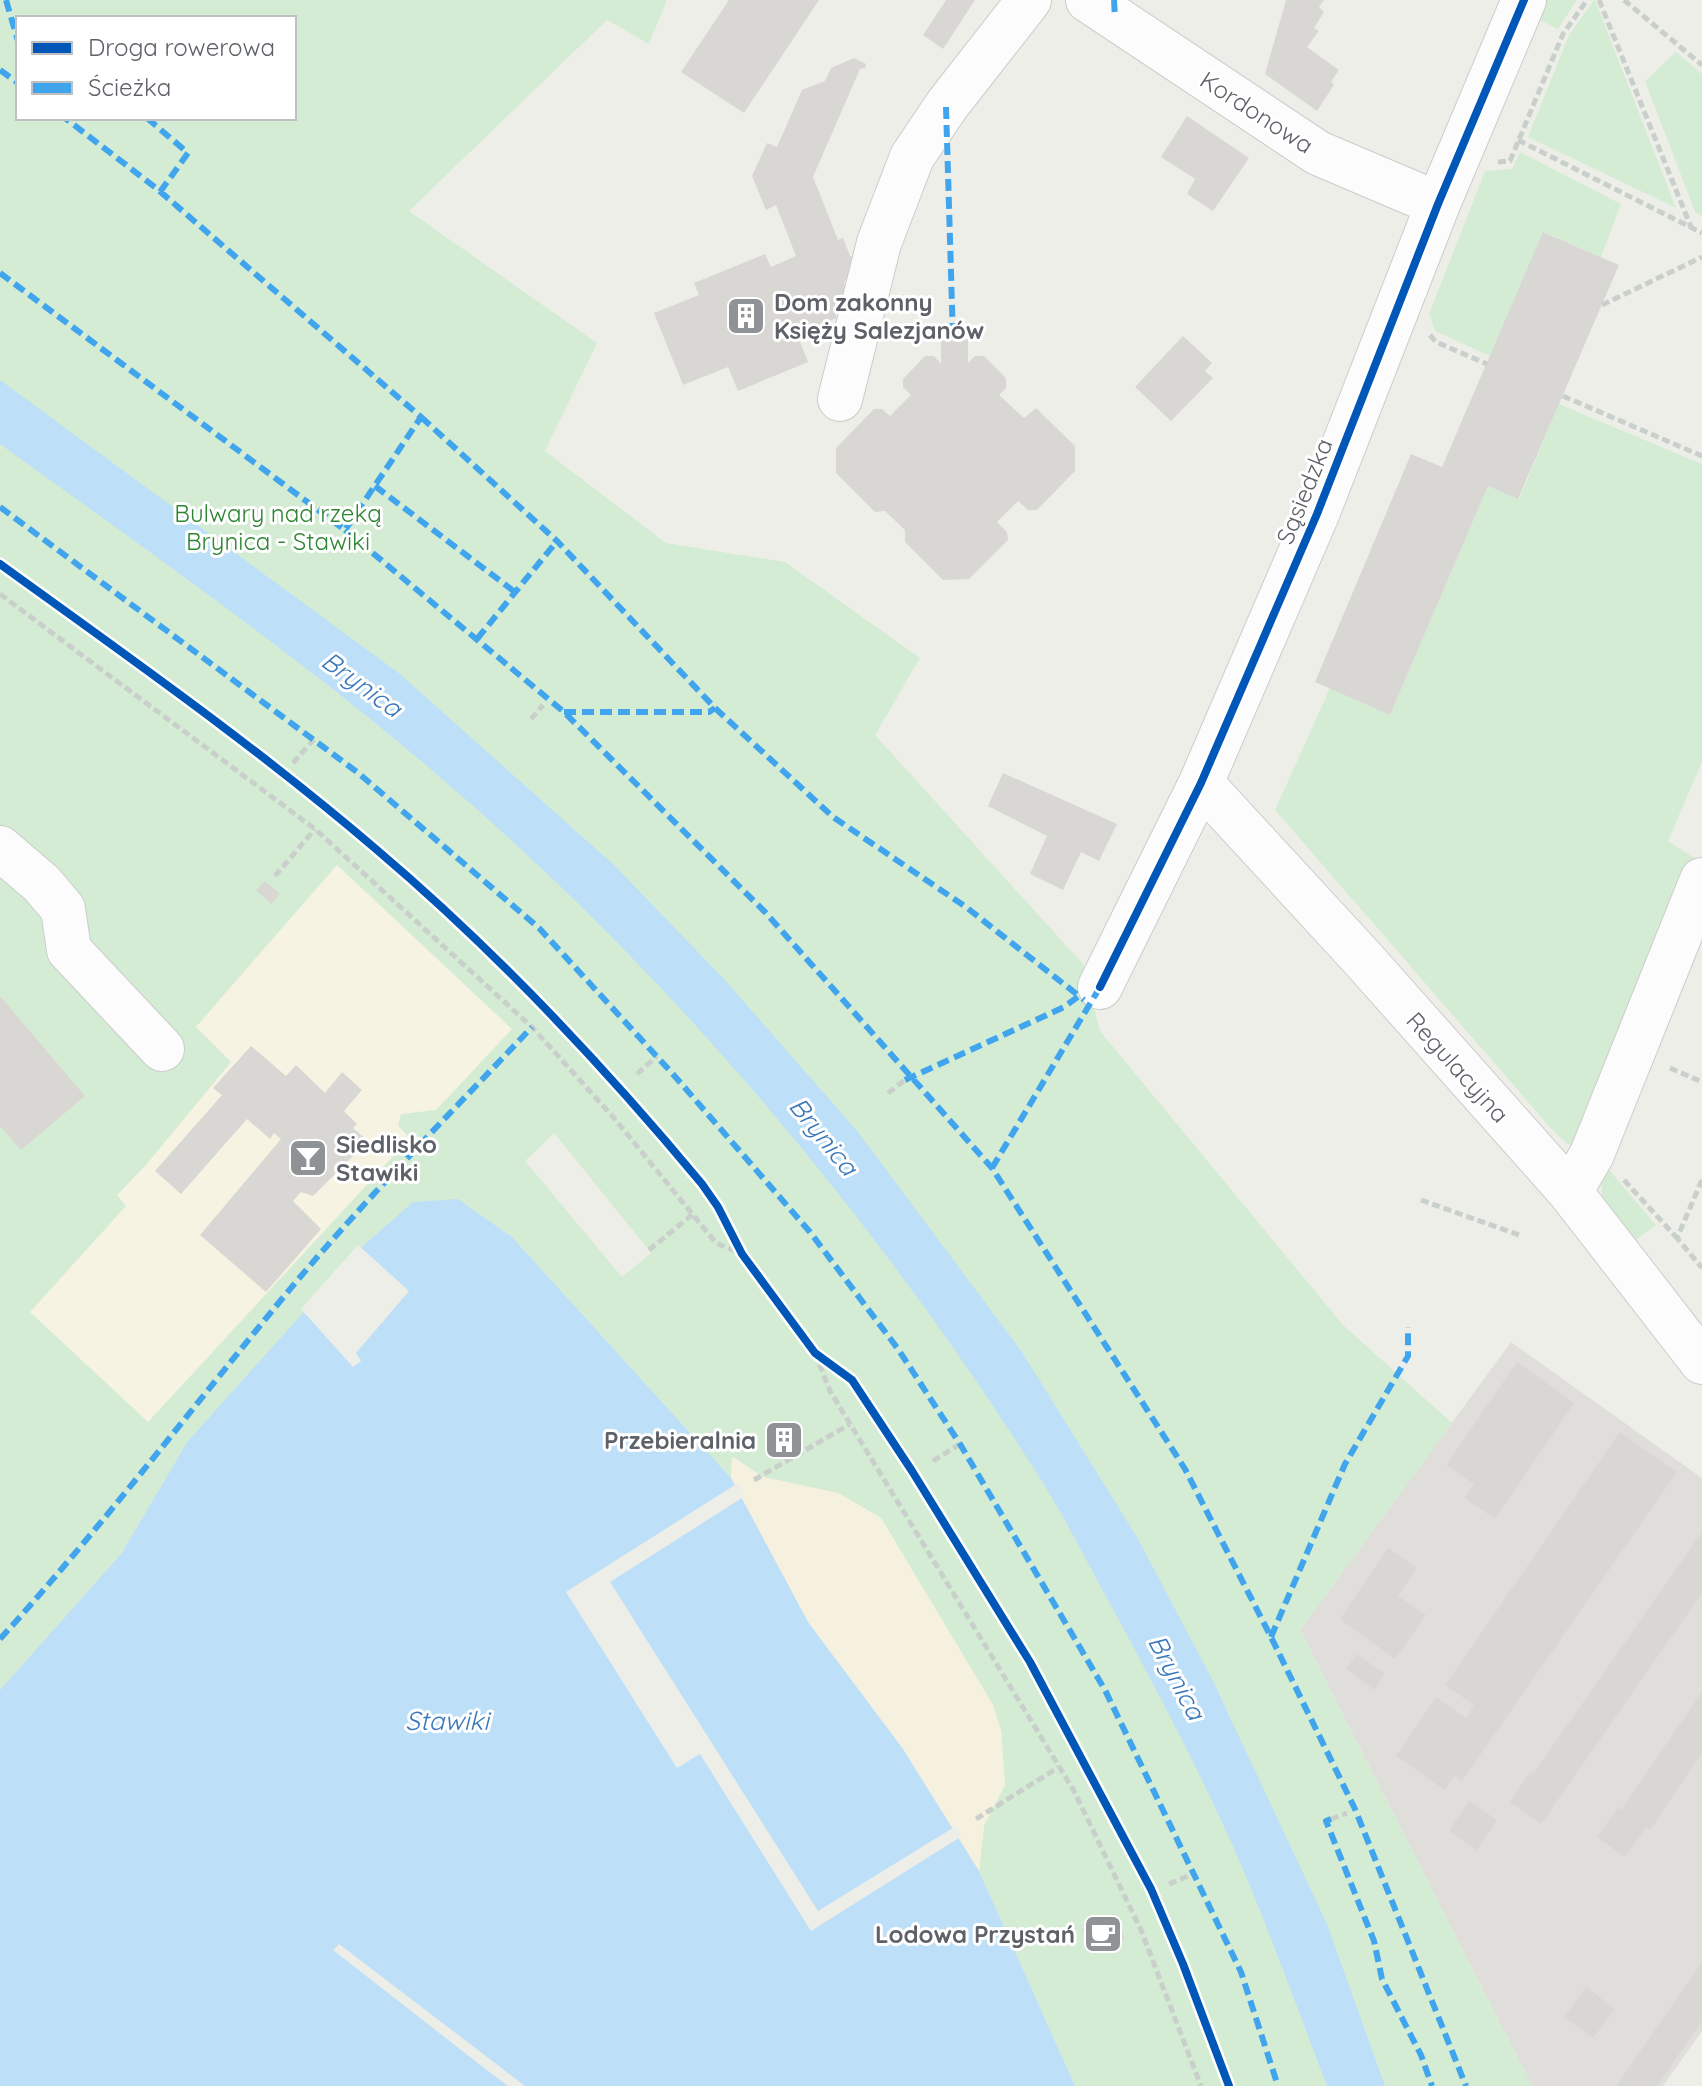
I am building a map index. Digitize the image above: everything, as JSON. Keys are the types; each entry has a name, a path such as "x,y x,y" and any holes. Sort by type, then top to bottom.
{"street":[{"path":"840,399 879,243 912,157 947,105 1029,0"},
{"name":"Kordonowa","path":"1088,0 1318,153 1438,204"},
{"name":"Sąsiedzka","path":"1100,987 1201,783 1317,514 1438,204 1524,0"},
{"name":"Regulacyjna","path":"1201,783 1570,1192 1702,1362"},
{"path":"0,848 42,884 63,909 69,950 162,1049"},
{"path":"1570,1192 1592,1154 1702,880"}],"path":[{"path":"1599,0 1691,227"},
{"path":"1624,0 1702,65"},
{"path":"1518,140 1702,233"},
{"path":"1602,305 1702,257"},
{"path":"1563,396 1702,456"},
{"path":"0,594 315,829 532,1027 614,1118 716,1243 742,1254"},
{"path":"531,719 543,705"},
{"path":"293,763 314,739"},
{"path":"275,876 315,829"},
{"path":"637,1074 657,1056"},
{"path":"888,1093 905,1080"},
{"path":"1592,1154 1607,1160 1702,1268"},
{"path":"1677,1238 1702,1180"},
{"path":"1421,1200 1519,1235"},
{"path":"649,1250 693,1214"},
{"path":"732,1235 742,1254"},
{"path":"815,1353 833,1366"},
{"path":"815,1353 830,1391 1074,1791 1141,1930 1201,2086"},
{"path":"754,1480 850,1424"},
{"path":"933,1461 960,1444"},
{"path":"976,1819 1059,1767"},
{"path":"1331,1819 1347,1813"},
{"path":"1169,1884 1195,1873"}],"shaded area":[{"path":"337,865 512,1029 148,1422 30,1312 125,1206 117,1195 231,1062 195,1027"},
{"path":"1511,1342 1702,1478 1702,2031 1663,2086 1532,2086 1300,1630"}],"green space":[{"name":"Bulwary nad rzeką Brynica - Stawiki","path":"0,0 667,0 649,44 607,20 409,211 597,343 545,451 666,543 785,562 920,658 875,735 1083,964 1100,1031 1343,1325 1452,1423 1300,1630 1532,2086 1075,2086 979,1871 984,1826 1005,1785 1001,1731 993,1705 881,1518 838,1493 763,1477 733,1457 731,1478 512,1237 458,1199 189,1441 121,1554 0,1690","holes":["337,865 512,1029 436,1110 401,1114 398,1126 410,1138 148,1422 30,1312 126,1206 117,1195 231,1062 196,1027","554,1133 651,1253 622,1277 525,1161"]},
{"path":"1543,0 1577,0 1558,29 1535,18"},
{"path":"1594,0 1676,208 1528,137 1569,35"},
{"path":"1676,52 1702,74 1702,216 1695,212 1645,81"},
{"path":"1520,152 1621,204 1601,257 1544,232 1490,356 1435,331 1429,314 1485,171 1512,169"},
{"path":"1559,404 1702,464 1702,762 1668,841 1702,863 1577,1147 1555,1133 1275,810 1330,688 1390,715 1488,486 1519,499"},
{"path":"1604,1164 1656,1225 1633,1242 1611,1215 1603,1199"}],"sand":[{"path":"732,1457 763,1477 838,1493 881,1518 993,1705 1001,1731 1005,1785 984,1826 979,1871 903,1749 808,1622 731,1478"}],"water":[{"name":"Brynica","path":"0,380 400,674 614,865 724,979 858,1132 1022,1352 1138,1539 1212,1679 1327,1924 1385,2086 1327,2086 1230,1841 1166,1709 1077,1542 974,1377 839,1194 692,1021 532,860 448,784 284,651 0,444"},
{"name":"Stawiki","path":"458,1199 512,1237 731,1478 808,1622 903,1749 979,1871 1075,2086 0,2086 0,1690 121,1554 188,1441 364,1245 413,1202"}],"pier":[{"path":"358,1245 409,1291 356,1353 361,1361 353,1367 301,1309"},
{"path":"738,1483 745,1496 610,1582 818,1911 956,1826 962,1836 811,1931 700,1754 677,1768 566,1592"},
{"path":"339,1944 525,2086 508,2086 483,2067 333,1950"}],"building":[{"path":"729,0 819,0 744,113 681,72"},
{"path":"946,0 975,0 943,49 923,35"},
{"path":"1286,0 1324,0 1319,7 1324,12 1314,28 1319,31 1307,47 1339,70 1331,82 1334,85 1317,111 1265,74"},
{"name":"Dom zakonny Księży Salezjanów","path":"854,58 866,64 865,68 860,69 813,177 838,240 843,238 850,256 857,259 844,283 848,292 839,295 834,309 837,318 797,334 808,362 738,391 728,367 683,385 654,313 699,295 694,283 765,254 771,267 796,256 776,205 766,210 752,176 767,143 777,147 802,90 825,81 831,68"},
{"path":"1187,116 1249,158 1213,211 1187,194 1195,179 1161,157"},
{"path":"1543,232 1619,265 1518,499 1488,486 1390,715 1315,682 1411,454 1442,467"},
{"path":"1183,336 1212,363 1205,371 1213,378 1171,421 1135,387"},
{"path":"968,339 968,363 975,356 984,356 1006,378 1006,388 999,395 1024,418 1036,408 1075,446 1075,471 1037,510 1028,510 1018,501 997,522 1007,532 1008,540 969,579 943,580 905,542 905,530 885,511 875,512 836,473 836,448 874,409 882,409 890,416 911,395 903,387 903,379 925,356 934,356 941,364 941,340"},
{"path":"1003,773 1117,824 1099,861 1081,852 1063,890 1030,874 1047,836 988,806"},
{"path":"265,881 280,894 271,904 256,890"},
{"path":"0,996 85,1096 21,1150 0,1126"},
{"name":"Siedlisko Stawiki","path":"251,1046 286,1076 296,1065 325,1093 342,1072 362,1090 344,1111 357,1124 353,1128 368,1141 313,1196 301,1192 293,1201 321,1229 266,1292 200,1235 281,1139 274,1133 270,1139 247,1119 181,1194 155,1171 222,1095 213,1088"},
{"path":"1517,1362 1574,1403 1495,1519 1465,1498 1474,1484 1446,1465"},
{"name":"Przebieralnia","path":"792,1425 801,1439 776,1454 767,1440"},
{"path":"1620,1432 1677,1472 1462,1781 1454,1776 1445,1790 1396,1756 1436,1697 1466,1718 1474,1705 1445,1685"},
{"path":"1702,1532 1702,1593 1541,1824 1510,1802 1530,1772 1533,1774"},
{"path":"1388,1548 1417,1568 1398,1596 1426,1615 1395,1659 1340,1619"},
{"path":"1357,1654 1385,1674 1374,1690 1346,1669"},
{"path":"1702,1692 1702,1753 1650,1830 1646,1827 1625,1857 1597,1837 1618,1808 1621,1810"},
{"path":"1469,1801 1497,1820 1477,1850 1449,1831"},
{"name":"Lodowa Przystań","path":"1113,1914 1125,1938 1094,1954 1082,1929"},
{"path":"1702,1962 1702,2021 1657,2086 1616,2086"},
{"path":"1586,1987 1615,2009 1593,2038 1564,2017"}],"marked path":[{"path":"6,0 16,34"},
{"path":"1114,0 1115,18"},
{"path":"0,70 16,82"},
{"path":"946,107 953,339"},
{"path":"0,273 345,530 421,417 156,188 68,120"},
{"path":"149,120 188,153 160,192"},
{"path":"421,417 557,541 715,708 833,817 966,907 1079,996"},
{"path":"375,486 515,592"},
{"path":"0,507 357,772 539,928 672,1073 810,1232 898,1349 960,1444 1105,1690 1241,1972 1278,2086"},
{"path":"345,530 564,712 765,912 992,1168 1185,1469 1355,1809 1466,2086"},
{"path":"477,639 557,541"},
{"path":"564,712 709,712 715,708"},
{"path":"992,1168 1100,987"},
{"path":"905,1080 1064,1007 1079,996 1084,1000"},
{"path":"0,1639 110,1511 315,1259 532,1027"},
{"path":"1271,1637 1345,1464 1408,1356 1408,1327"},
{"path":"1331,1819 1326,1821 1374,1941 1382,1979 1421,2055 1432,2086"}],"cycle path":[{"path":"1100,987 1201,783 1317,514 1438,204 1524,0"},
{"path":"0,564 238,739 332,812 421,888 547,1010 702,1184 718,1207 742,1254 815,1353 852,1380 1030,1662 1151,1889 1229,2086"}],"place":[{"name":"Dom zakonny Księży Salezjanów","path":"746,316"},
{"name":"Siedlisko Stawiki","path":"308,1158"},
{"name":"Przebieralnia","path":"784,1440"},
{"name":"Lodowa Przystań","path":"1103,1934"}]}
